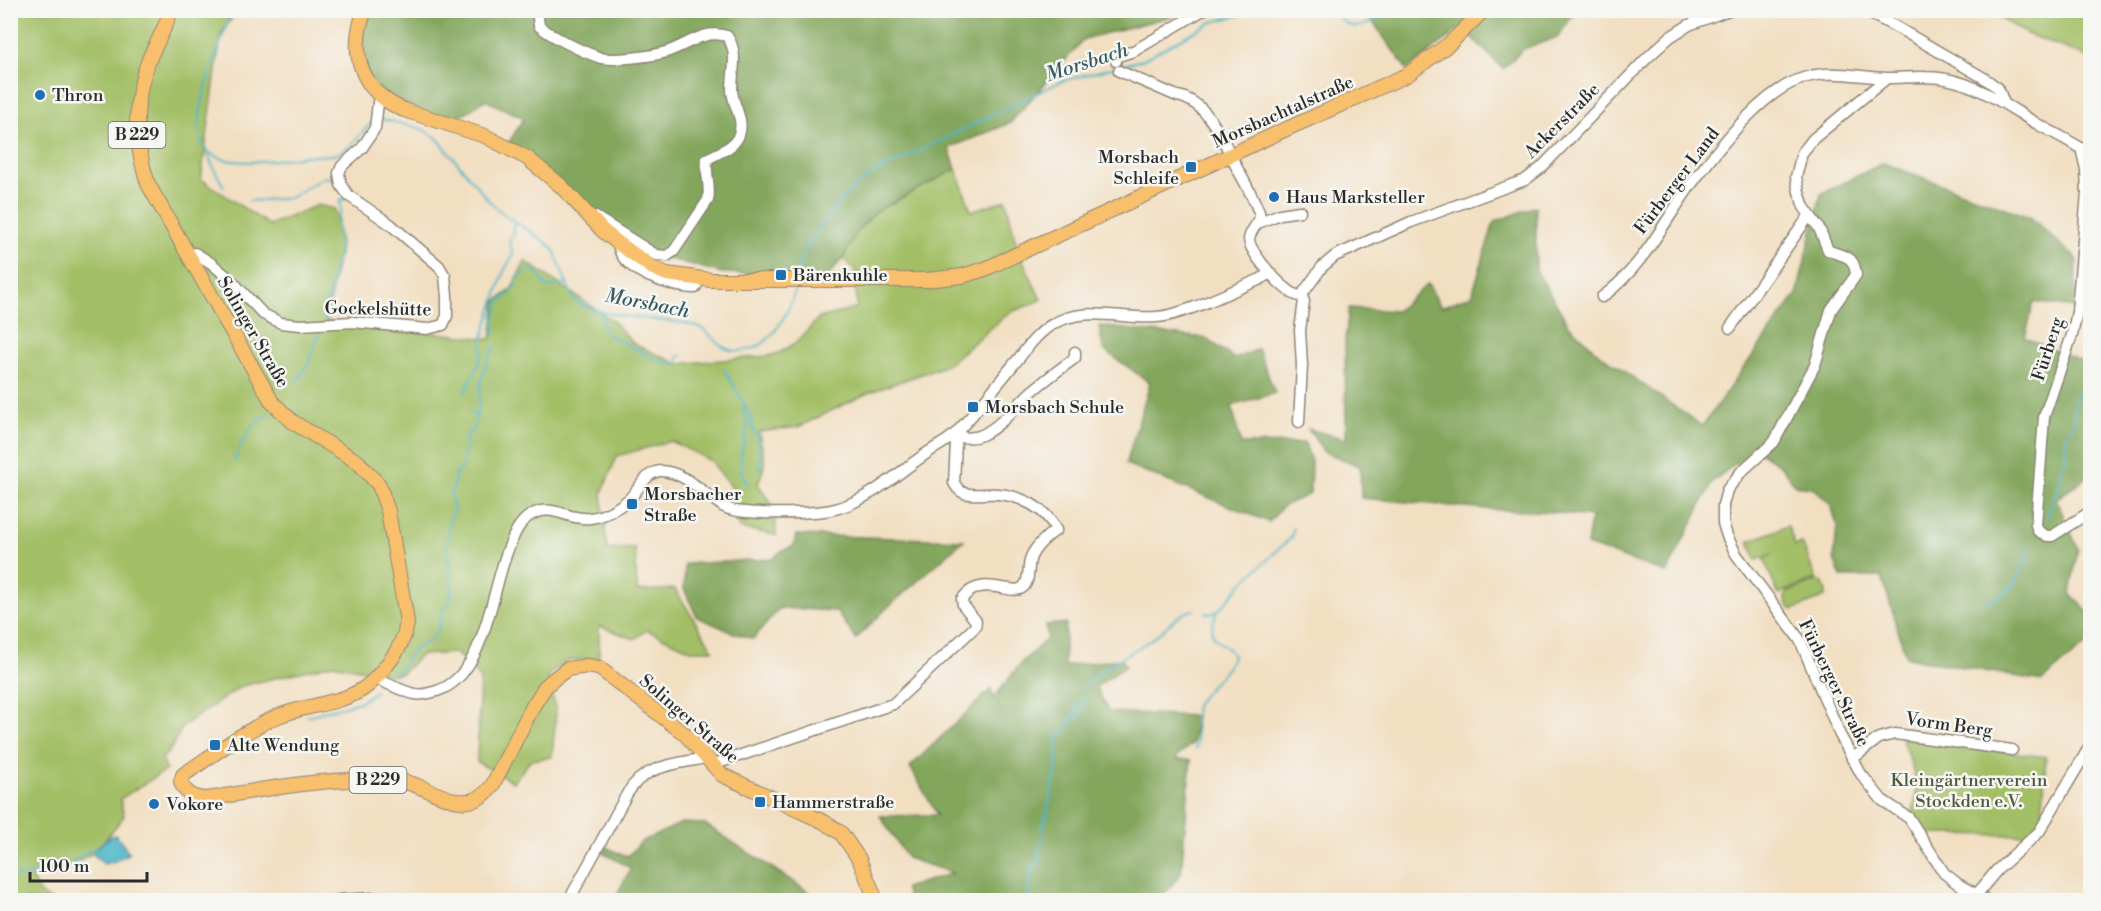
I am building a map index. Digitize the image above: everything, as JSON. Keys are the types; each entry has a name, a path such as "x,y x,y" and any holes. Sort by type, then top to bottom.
{"main road":[{"name":"Solinger Straße","path":"171,10 144,74 138,99 136,129 148,184 273,402 293,422 358,462 380,485 388,511 407,622 400,646 374,681 349,696 286,713 267,721 183,775 182,786 192,796 206,799 304,783 394,780 421,787 456,801 475,800 483,796 492,786 545,687 567,669 587,666 599,668 626,687 684,734 709,761 734,782 824,822 841,833 853,849 876,900"},
{"name":"Morsbachtalstraße","path":"364,10 357,35 359,62 365,77 379,95 404,110 485,136 512,149 548,175 618,243 659,271 700,279 781,280 927,280 947,279 973,273 1407,75 1449,44 1484,10"}],"street":[{"path":"537,10 539,26 549,34 603,58 640,57 666,52 704,34 718,33 727,36 732,43 735,56 732,92 742,124 737,138 730,147 707,159 705,170 710,192 708,200 674,251 667,256 656,255 588,214"},
{"path":"1203,10 1117,63 1194,102 1217,130 1260,212 1258,223 1251,231 1250,244 1269,273 1295,296 1301,296 1304,301 1300,330 1302,366 1299,422"},
{"name":"Ackerstraße","path":"1301,296 1322,267 1335,256 1402,226 1525,180 1541,168 1670,37 1697,22 1729,10"},
{"path":"1863,10 1898,27 1984,78 1998,88 2004,103"},
{"name":"Fürberger Land","path":"1602,297 1614,288 1642,256 1702,170 1761,102 1798,80 1816,75 1839,73 1887,78"},
{"name":"Fürberg","path":"1887,78 1912,76 1945,78 1967,85 2004,103 2086,151 2086,193 2077,312 2072,335 2044,417 2036,525 2038,531 2052,536 2091,512"},
{"name":"Fürberger Straße","path":"1887,78 1813,139 1802,153 1796,177 1804,207 1819,228 1828,250 1850,258 1855,264 1856,275 1831,310 1815,365 1774,442 1741,472 1727,490 1723,505 1723,523 1736,554 1800,640 1852,759 1873,791 1886,803 1909,818 1944,873 1979,898"},
{"name":"Gockelshütte","path":"187,255 195,254 211,263 231,280 263,314 281,323 300,325 353,322 427,329 444,325 447,316 447,296 444,276 439,266 381,217 349,196 341,185 340,170 362,148 372,133 379,95"},
{"path":"1258,223 1280,214 1300,212"},
{"path":"1730,328 1809,216"},
{"path":"374,681 379,680 420,695 444,688 463,674 479,643 498,578 515,533 525,520 541,510 591,518 620,506 650,476 655,472 663,471 692,483 727,509 792,513 836,509 856,501 955,435 1044,329 1075,316 1095,314 1157,317 1188,308 1261,279 1269,273"},
{"path":"955,435 960,438 980,436 991,430 1040,385 1075,358 1075,352"},
{"path":"569,900 637,780 659,768 709,761 893,704 975,627 976,621 963,605 962,599 966,593 976,588 996,586 1015,590 1022,588 1026,583 1031,557 1056,530 1053,522 1032,504 1020,499 999,494 966,493 958,489 954,483 955,435"},
{"name":"Vorm Berg","path":"1852,759 1879,738 1895,734 2012,750"},
{"path":"1979,898 1997,870 2039,832 2091,746"},
{"path":"339,900 373,898 408,900"}],"green space":[{"path":"1375,10 1576,11 1558,37 1523,49 1503,69 1462,27 1407,70 1368,15"},
{"path":"10,11 236,11 221,35 201,179 269,225 318,205 335,209 340,244 326,321 491,339 496,301 511,290 525,261 612,320 634,344 678,364 768,356 779,353 797,342 819,318 857,308 855,270 843,258 859,229 877,211 956,169 971,211 1006,200 1017,247 1041,300 1009,313 947,365 870,392 798,427 759,432 765,464 758,484 775,510 776,535 739,528 727,498 733,489 711,461 671,441 617,456 602,493 607,550 635,548 637,591 675,589 713,650 691,650 647,630 634,639 599,626 599,658 567,661 548,675 556,713 552,757 531,760 513,782 477,762 480,678 456,653 421,655 402,673 390,675 333,664 242,686 183,726 169,752 162,758 166,770 120,799 124,816 95,852 64,869 30,875 40,893 52,900 11,900"},
{"path":"371,11 1192,11 1084,39 1010,123 949,148 956,169 877,211 859,229 843,258 828,276 722,273 644,252 508,144 524,118 485,100 461,116 440,118 386,96 366,73 362,30"},
{"path":"1988,11 2090,11 2090,58 2027,34"},
{"path":"1883,163 2030,217 2077,259 2074,308 2034,302 2025,338 2090,365 2090,475 2056,499 2078,548 2070,594 2090,614 2090,641 2042,681 1906,657 1882,577 1841,577 1834,559 1837,525 1831,505 1814,489 1795,485 1781,466 1755,449 1713,481 1667,573 1587,545 1591,517 1361,498 1360,466 1324,452 1308,429 1346,439 1345,340 1349,308 1396,311 1428,284 1441,307 1472,295 1494,222 1536,206 1536,270 1568,324 1597,352 1702,426 1797,294 1821,194"},
{"path":"1099,326 1205,338 1235,359 1258,349 1275,393 1232,406 1241,444 1305,443 1311,462 1310,494 1283,506 1269,522 1126,464 1150,383 1103,349"},
{"path":"1788,526 1795,546 1802,543 1816,579 1778,594 1764,558 1773,554 1756,560 1749,541"},
{"path":"796,535 964,540 886,609 856,639 836,611 780,608 753,639 697,617 684,589 685,564 773,559 781,551 794,546"},
{"path":"1818,580 1823,583 1825,597 1793,610 1788,607 1786,593"},
{"path":"1066,623 1064,666 1121,659 1126,666 1096,687 1109,712 1196,716 1193,743 1177,756 1177,760 1191,760 1181,874 1159,900 909,900 905,888 953,873 907,858 880,816 937,815 910,767 991,689 994,698 1021,663 1047,639 1046,625"},
{"name":"Kleingärtnerverein Stockden e.V.","path":"1901,737 2046,757 2042,821 2025,835 1923,834 1911,817 1916,795 1915,776"},
{"path":"682,823 705,824 821,900 622,900 616,896 631,868 603,853 606,847 628,856 642,841"}],"water":[{"path":"116,835 129,853 104,864 94,855 93,850 111,836"}],"waterway":[{"name":"Morsbach","path":"232,10 209,77 200,114 199,130 202,143 209,152 220,158 249,162 334,155 351,144 371,123"},
{"name":"Morsbach","path":"797,275 804,253 830,214 848,193 876,172 1062,81 1142,60 1212,22 1260,10"},
{"name":"Morsbach","path":"1333,10 1345,23 1358,27 1392,10"},
{"name":"Morsbach","path":"381,119 420,128 437,138 490,202 554,250 572,297 593,309 624,316 693,325 704,330 729,350 742,351 759,346 774,332 787,312 796,284"},
{"path":"207,152 224,187"},
{"path":"249,201 290,198 324,177 337,179"},
{"path":"325,320 323,314 340,252 337,225 341,210 340,200 346,199"},
{"path":"482,340 504,271 513,255 509,241 514,234 515,222"},
{"path":"494,336 494,319 499,303 515,289 517,279 528,269 537,272 548,287 566,283"},
{"path":"601,311 603,326 608,335 657,360 670,364 678,363 678,357 682,355"},
{"path":"297,382 309,362 321,328"},
{"path":"465,393 479,363 482,344"},
{"path":"390,675 398,670 416,648 432,639 439,627 441,613 449,604 452,589 447,551 449,522 454,510 450,494 455,475 462,468 467,434 474,427 478,409 481,381 495,346"},
{"path":"724,369 751,416 753,430 757,436 760,470"},
{"path":"2047,517 2059,485 2060,470 2066,459 2065,440 2075,420 2073,413 2076,393 2090,381"},
{"path":"744,406 748,425 741,455 741,471 748,485"},
{"path":"469,412 475,416"},
{"path":"235,462 240,446 250,430 270,414"},
{"path":"1206,613 1212,614 1219,610 1242,583 1292,537 1293,528"},
{"path":"1987,602 2005,593 2014,583 2030,546"},
{"path":"1082,688 1108,667 1156,636 1178,617 1194,610"},
{"path":"1195,749 1197,704 1233,656 1213,634 1212,627 1216,611"},
{"path":"307,716 360,702 376,691"},
{"path":"1028,900 1031,869 1040,859 1037,851 1044,838 1041,826 1045,824 1045,816 1049,814 1047,810 1054,784 1058,754 1056,738 1066,730 1070,721 1080,717 1085,703 1084,695"},
{"path":"1073,719 1079,699"},
{"path":"10,878 40,873 63,874 76,858 95,849"}],"place":[{"name":"Thron","path":"40,95"},
{"name":"Morsbach Schleife","path":"1191,167"},
{"name":"Haus Marksteller","path":"1274,197"},
{"name":"Bärenkuhle","path":"781,275"},
{"name":"Morsbach Schule","path":"973,407"},
{"name":"Morsbacher Straße","path":"632,504"},
{"name":"Alte Wendung","path":"215,745"},
{"name":"Hammerstraße","path":"760,802"},
{"name":"Vokore","path":"154,804"}]}
